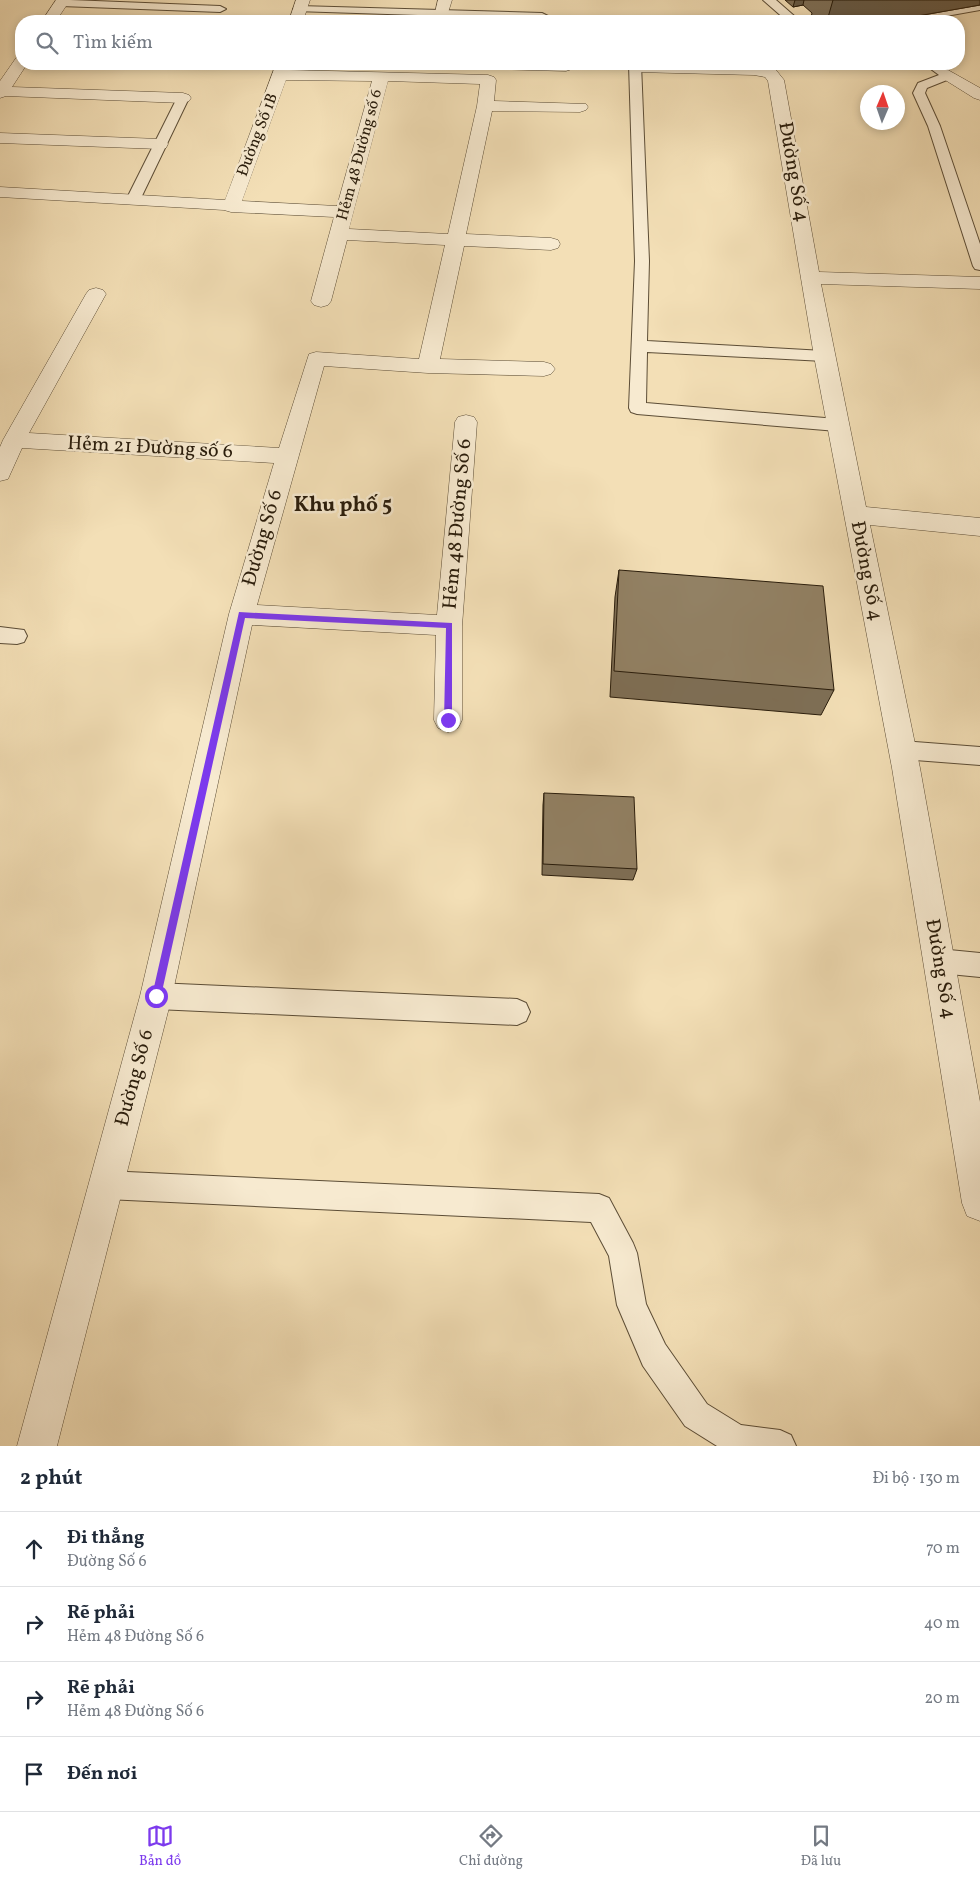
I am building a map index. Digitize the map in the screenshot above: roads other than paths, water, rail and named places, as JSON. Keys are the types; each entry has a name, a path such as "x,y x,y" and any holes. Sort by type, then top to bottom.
{"street":[{"path":"52,15 62,2"},
{"path":"1,92 15,70"},
{"name":"Đường Số 1B","path":"231,206 282,70"},
{"name":"Hẻm 48 Đường số 6","path":"296,70 381,76 321,301"},
{"path":"381,76 475,70"},
{"path":"491,70 485,106 428,366 544,369"},
{"name":"Đường Số 4","path":"754,70 770,73 776,80 812,278 824,356 902,750 939,961 975,1141 980,1203"},
{"path":"948,75 980,95"},
{"path":"1,92 183,98"},
{"path":"485,106 580,106"},
{"path":"0,138 160,144"},
{"path":"0,192 344,212"},
{"path":"338,234 550,244"},
{"path":"812,278 980,284"},
{"path":"0,473 14,440 96,294"},
{"name":"Đường Số 6","path":"37,1446 156,996 242,614 286,456 316,359 428,366"},
{"name":"Hẻm 48 Đường Số 6","path":"448,720 450,626 466,422"},
{"name":"Hẻm 21 Đường số 6","path":"14,440 286,456"},
{"path":"855,514 980,527"},
{"name":"Hẻm 48 Đường Số 6","path":"242,614 450,626"}],"lane":[{"path":"769,0 787,15"},
{"path":"62,2 220,9"},
{"path":"299,10 443,7 531,15"},
{"path":"934,15 980,7"},
{"path":"636,70 642,261 637,408 837,425"},
{"path":"940,70 948,75"},
{"path":"948,75 922,86 920,93 934,126 980,266"},
{"path":"133,200 183,98"},
{"path":"639,346 824,356"},
{"path":"902,750 980,756"},
{"path":"939,961 980,965"},
{"path":"156,996 517,1012"},
{"path":"106,1185 599,1208 623,1253 632,1305 654,1355 696,1415 736,1440 780,1446"}],"district":[{"name":"Khu phố 5","path":"343,505"}]}
